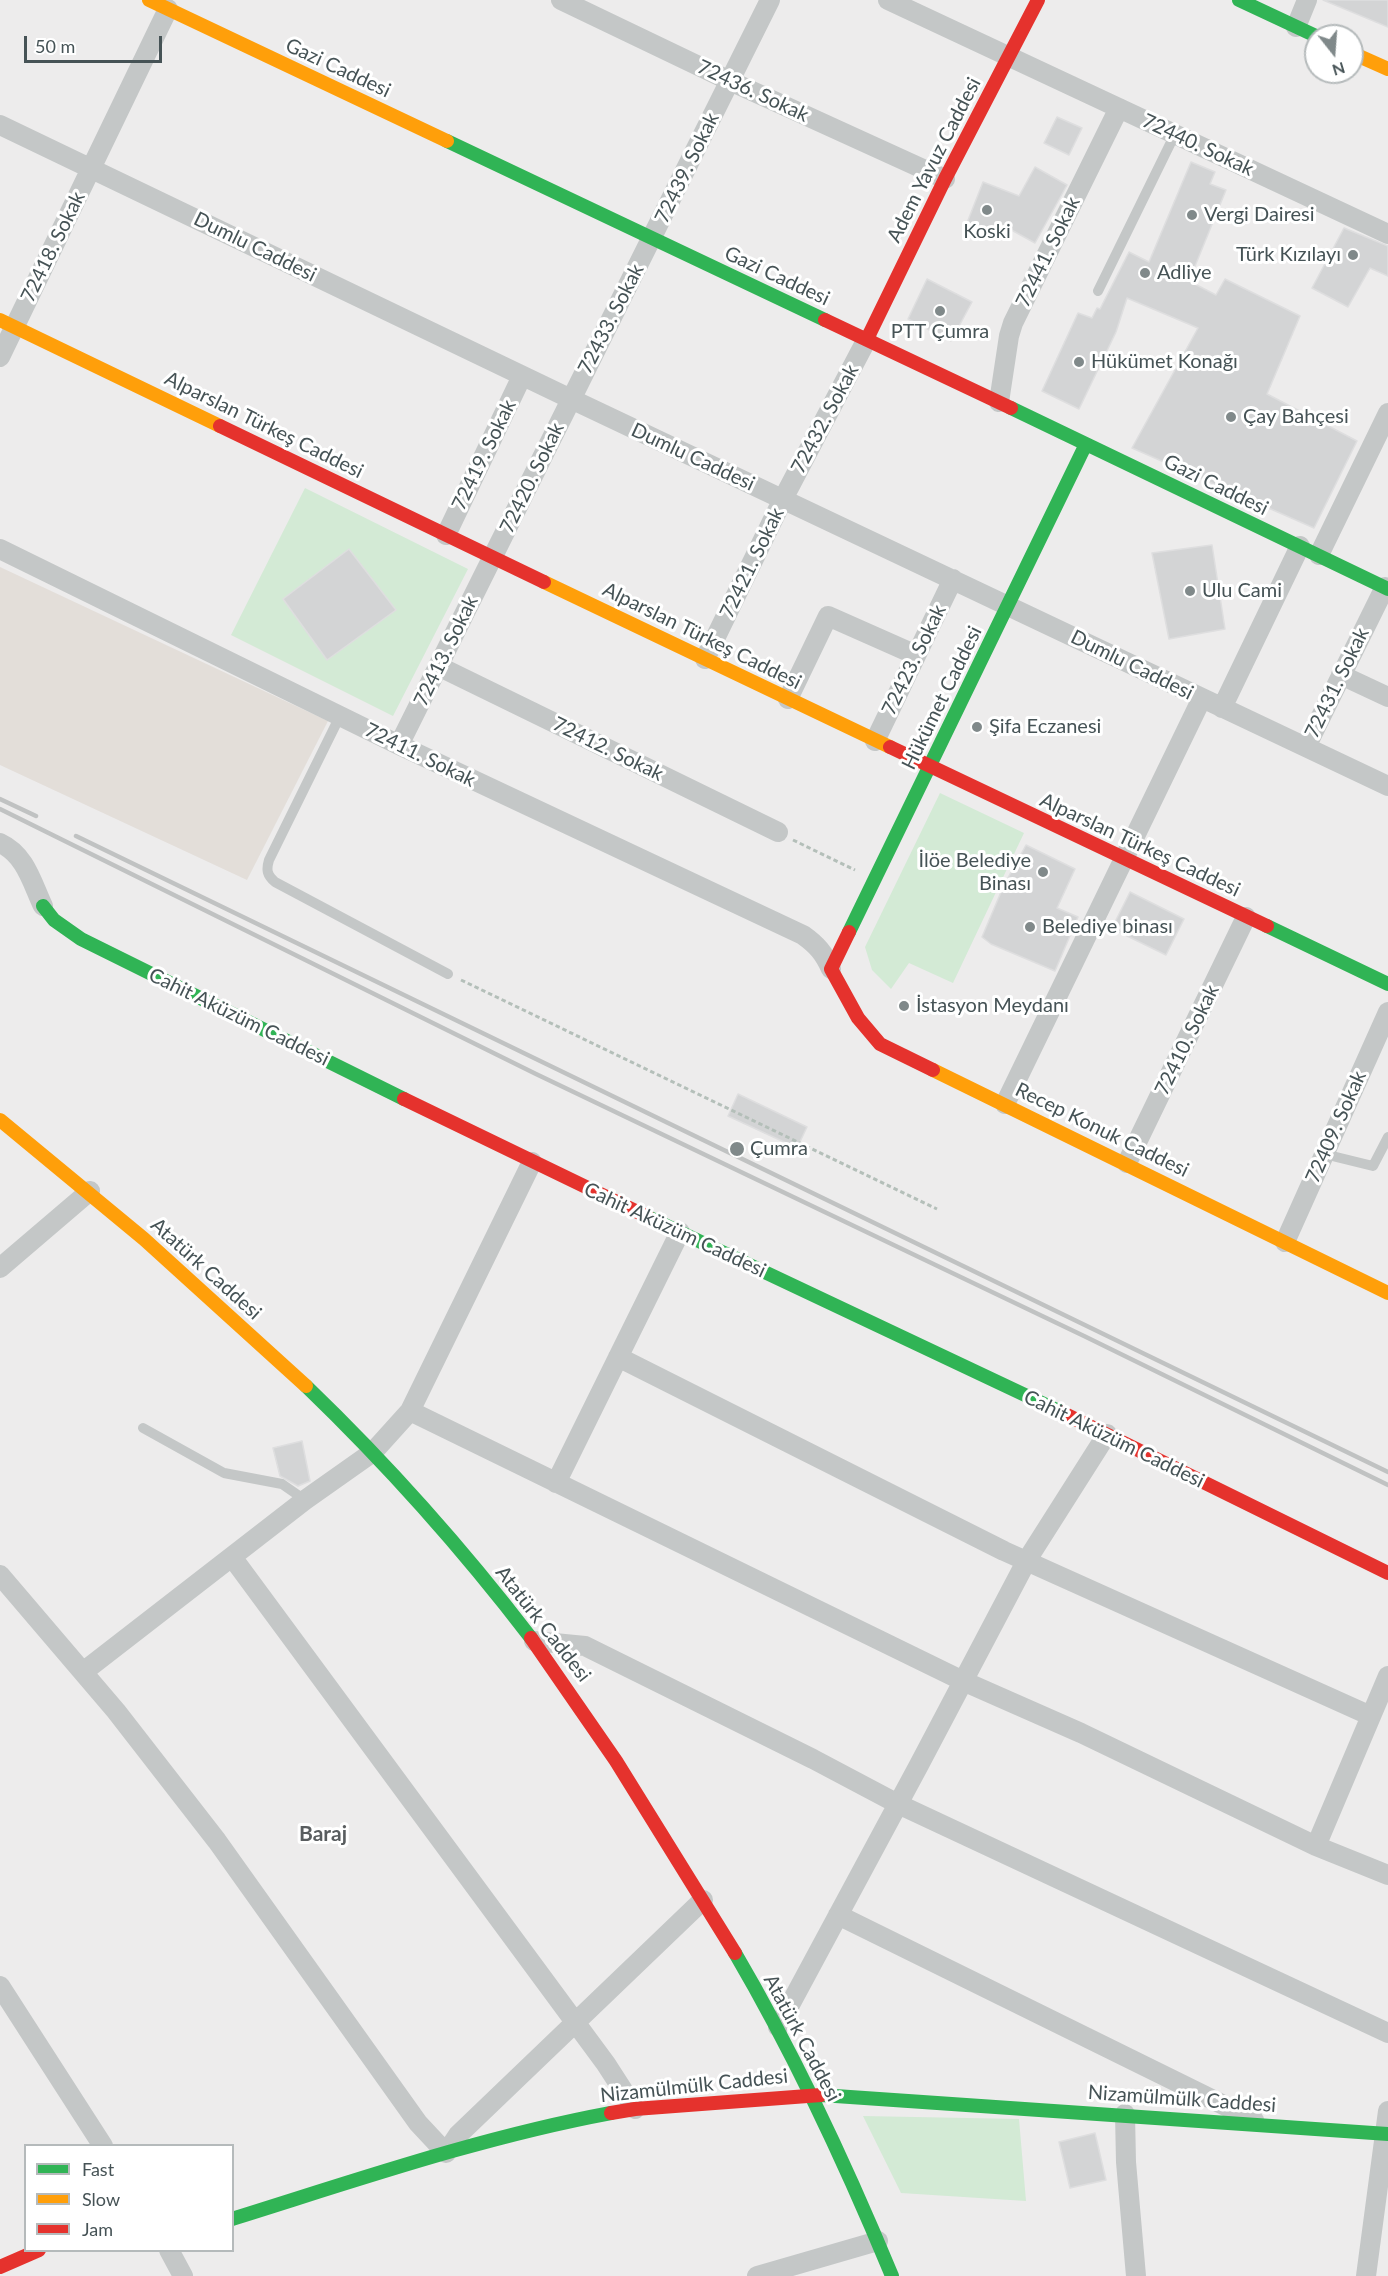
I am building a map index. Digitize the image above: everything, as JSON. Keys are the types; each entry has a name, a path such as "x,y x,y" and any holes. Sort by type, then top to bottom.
{"street":[{"name":"Gazi Caddesi","path":"149,0 867,339 1386,588"},
{"name":"72436. Sokak","path":"561,0 730,81 945,179"},
{"name":"72439. Sokak","path":"651,238 770,0"},
{"name":"72440. Sokak","path":"888,0 1388,234"},
{"name":"Adem Yavuz Caddesi","path":"867,339 945,179 1038,0"},
{"path":"1239,0 1304,30"},
{"path":"1296,27 1307,0"},
{"name":"72418. Sokak","path":"0,357 7,323 91,168 168,9"},
{"path":"1364,58 1388,69"},
{"name":"72441. Sokak","path":"999,402 1013,323 1119,108"},
{"name":"Dumlu Caddesi","path":"0,125 522,376 1388,786"},
{"name":"72433. Sokak","path":"571,399 651,238"},
{"name":"Alparslan Türkeş Caddesi","path":"7,323 875,741 1388,984"},
{"name":"72432. Sokak","path":"783,499 867,339"},
{"name":"72419. Sokak","path":"446,535 522,376"},
{"name":"72420. Sokak","path":"492,557 571,399"},
{"path":"1319,555 1388,413"},
{"name":"Hükümet Caddesi","path":"831,969 1086,444"},
{"name":"72421. Sokak","path":"705,659 783,499"},
{"path":"1222,708 1300,546"},
{"name":"72411. Sokak","path":"0,549 399,745 803,935 824,953 831,969"},
{"name":"72413. Sokak","path":"399,745 492,557"},
{"name":"72423. Sokak","path":"875,741 953,579"},
{"name":"72431. Sokak","path":"1306,747 1386,588"},
{"path":"788,699 828,616 916,655"},
{"name":"72412. Sokak","path":"438,666 778,832"},
{"path":"1341,675 1388,697"},
{"path":"1005,1104 1202,699"},
{"name":"Cahit Aküzüm Caddesi","path":"0,843 13,851 24,865 44,906 54,920 81,939 532,1162 1107,1434 1388,1573"},
{"name":"72410. Sokak","path":"1127,1163 1246,917"},
{"name":"Recep Konuk Caddesi","path":"831,969 856,1017 866,1031 880,1044 1127,1163 1388,1293"},
{"name":"72409. Sokak","path":"1285,1242 1388,1012"},
{"name":"Atatürk Caddesi","path":"0,1120 90,1191 243,1328 373,1452 451,1539 534,1641 628,1776 777,2027 811,2094 892,2276"},
{"path":"83,1672 305,1500 373,1452 410,1411 532,1162"},
{"path":"0,1268 90,1191"},
{"path":"556,1483 680,1232"},
{"path":"618,1357 1004,1551 1371,1716"},
{"path":"410,1411 963,1681 1081,1733 1316,1846 1388,1875"},
{"path":"777,2027 898,1804 1026,1560 1107,1434"},
{"path":"232,1557 606,2064 635,2109"},
{"path":"3,1587 83,1672 116,1711 217,1841 418,2123 446,2153 458,2135 703,1900"},
{"path":"534,1641 585,1646 813,1759 898,1804 1388,2033"},
{"path":"1316,1846 1388,1676"},
{"path":"838,1915 1262,2124"},
{"path":"0,1986 102,2144"},
{"name":"Nizamülmülk Caddesi","path":"234,2218 446,2153 564,2122 635,2109 811,2094 1125,2114 1386,2134"},
{"path":"1366,2276 1388,2111"},
{"path":"1125,2114 1127,2174 1136,2276"},
{"path":"757,2276 878,2241"},
{"path":"0,2267 34,2252"},
{"path":"170,2252 183,2276"}],"lane":[{"path":"1098,291 1175,134"},
{"path":"340,716 269,860 266,870 268,877 448,974"},
{"path":"1324,1154 1373,1166 1388,1137"},
{"path":"143,1428 224,1473 282,1484 305,1500"}],"path":[{"path":"778,832 875,880"},
{"path":"448,974 937,1209"}],"shaded area":[{"path":"0,567 328,721 247,880 0,765"}],"green space":[{"path":"305,488 468,569 393,716 231,635"},
{"path":"940,793 1024,833 953,983 909,963 891,989 872,970 865,947"},
{"path":"863,2116 1019,2119 1026,2201 901,2193"}],"building":[{"path":"1323,0 1388,0 1388,27"},
{"path":"1057,117 1082,128 1069,155 1044,143"},
{"name":"Çay Bahçesi","path":"1191,162 1215,172 1210,184 1226,190 1189,281 1216,295 1225,279 1300,316 1267,394 1357,441 1314,528 1132,448 1198,328 1127,298 1116,332 1079,409 1042,391 1078,313 1092,318 1097,308 1100,309 1129,252 1149,262"},
{"path":"1035,167 1067,185 1035,243 997,222 991,238 965,228 983,182 1019,196"},
{"name":"Türk Kızılayı","path":"1344,228 1388,246 1388,276 1370,268 1348,307 1312,288"},
{"name":"PTT Çumra","path":"927,279 972,302 951,341 908,319"},
{"name":"Ulu Cami","path":"1212,545 1225,629 1169,639 1152,553"},
{"path":"349,549 396,610 327,660 283,599"},
{"name":"Belediye binası","path":"1026,845 1075,869 1057,908 1078,917 1055,971 991,944 982,937 1004,885"},
{"path":"1130,892 1184,919 1166,955 1119,932 1122,927 1114,924"},
{"name":"Çumra","path":"738,1094 807,1127 797,1148 728,1116"},
{"path":"302,1441 310,1481 298,1486 280,1476 273,1448"},
{"path":"1095,2133 1106,2180 1070,2188 1059,2142"}],"railway":[{"path":"0,799 36,816"},
{"path":"0,809 536,1074 1084,1336 1388,1485"},
{"path":"76,836 1388,1472"}],"traffic: fast":[{"path":"1239,0 1304,30"},
{"path":"447,141 825,320"},
{"path":"1011,408 1388,589"},
{"path":"849,932 1086,444"},
{"path":"43,906 54,920 81,939 404,1099"},
{"path":"1267,926 1388,984"},
{"path":"648,1217 1061,1412"},
{"path":"306,1386 423,1508 531,1638"},
{"path":"735,1953 779,2032 819,2112 892,2276"},
{"path":"821,2095 1388,2134"},
{"path":"234,2218 467,2147 611,2113"}],"traffic: slow":[{"path":"149,0 447,141"},
{"path":"1364,58 1388,69"},
{"path":"0,320 220,426"},
{"path":"544,582 890,747"},
{"path":"933,1070 1388,1293"},
{"path":"0,1120 144,1239 306,1386"}],"traffic: jam":[{"path":"867,339 945,179 1038,0"},
{"path":"825,320 1011,408"},
{"path":"220,426 544,582"},
{"path":"890,747 1267,926"},
{"path":"849,932 831,969 858,1018 880,1044 933,1070"},
{"path":"404,1099 648,1217"},
{"path":"1061,1412 1388,1573"},
{"path":"531,1638 616,1761 735,1953"},
{"path":"611,2113 635,2109 821,2095"},
{"path":"0,2267 34,2252"}],"place":[{"name":"Koski","path":"987,210"},
{"name":"Vergi Dairesi","path":"1192,215"},
{"name":"Türk Kızılayı","path":"1353,255"},
{"name":"Adliye","path":"1145,273"},
{"name":"PTT Çumra","path":"940,311"},
{"name":"Hükümet Konağı","path":"1079,362"},
{"name":"Çay Bahçesi","path":"1231,417"},
{"name":"Ulu Cami","path":"1190,591"},
{"name":"Şifa Eczanesi","path":"977,727"},
{"name":"İlöe Belediye Binası","path":"1043,872"},
{"name":"Belediye binası","path":"1030,927"},
{"name":"İstasyon Meydanı","path":"904,1006"},
{"name":"Çumra","path":"737,1149"}],"district":[{"name":"Baraj","path":"323,1834"}]}
